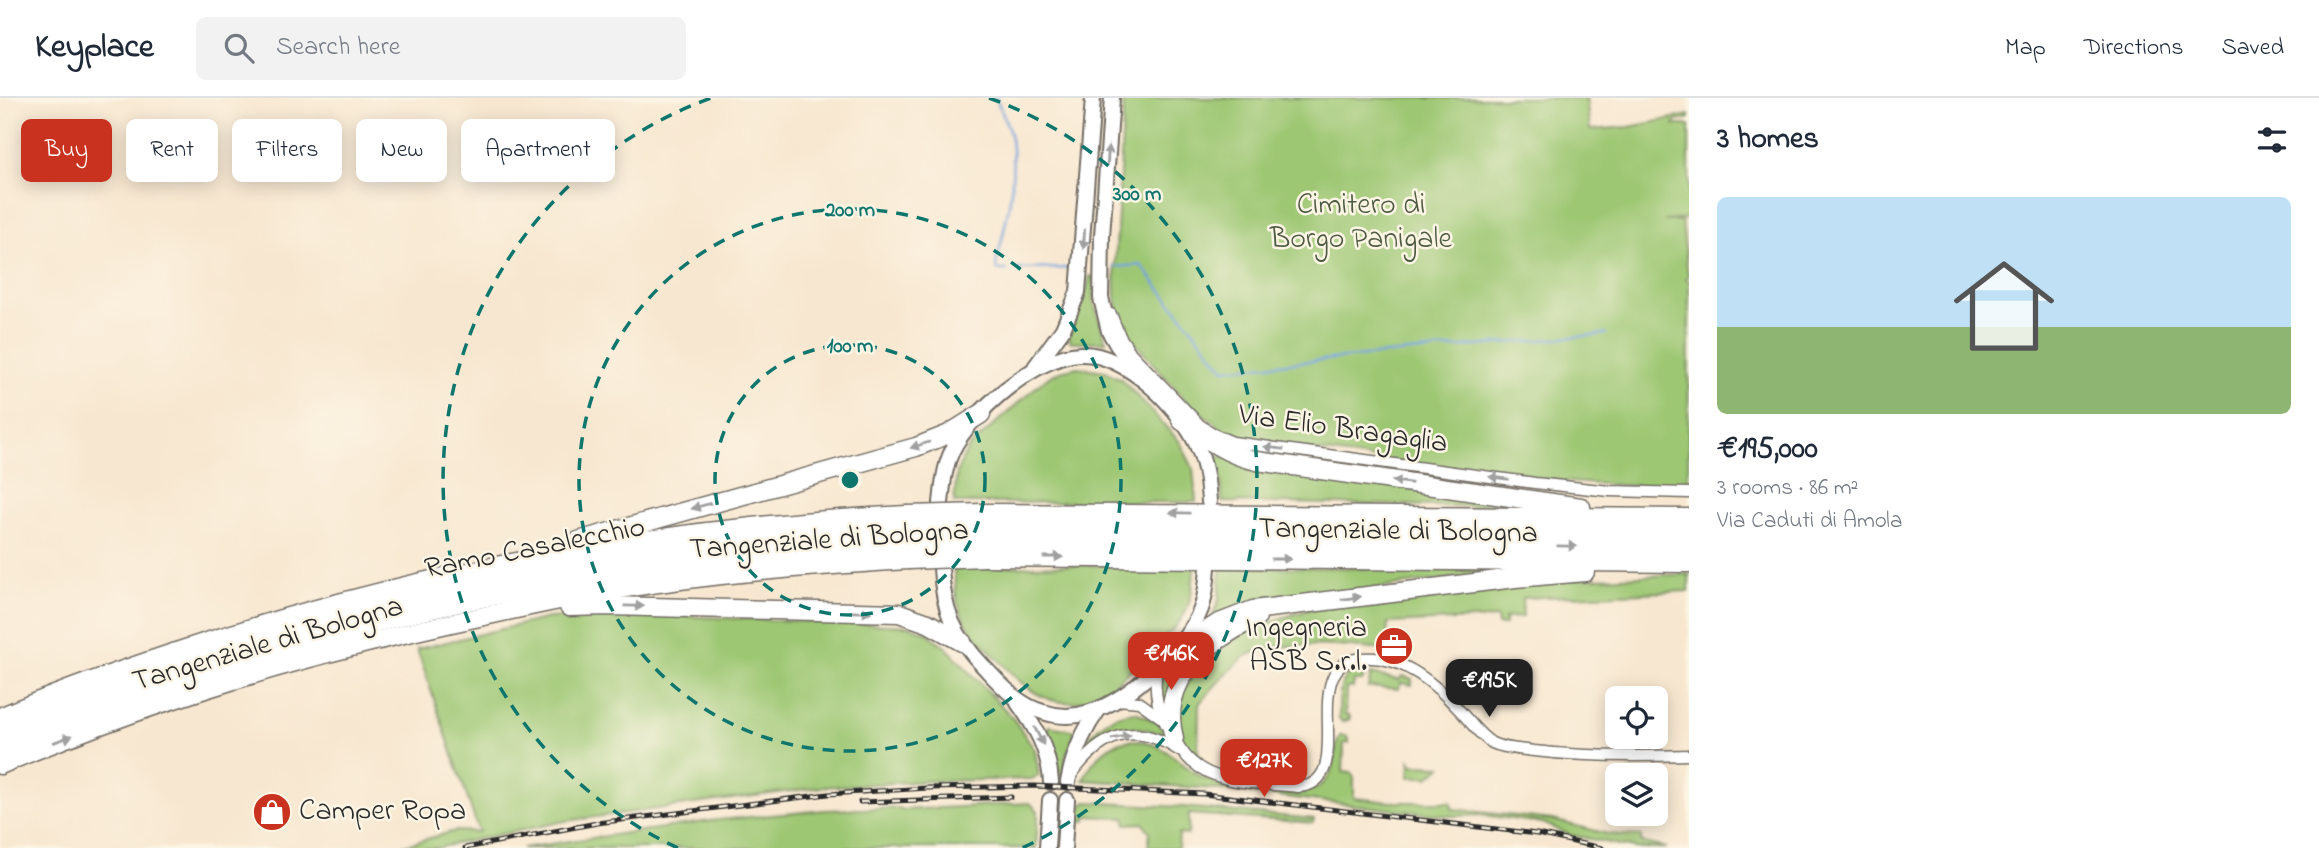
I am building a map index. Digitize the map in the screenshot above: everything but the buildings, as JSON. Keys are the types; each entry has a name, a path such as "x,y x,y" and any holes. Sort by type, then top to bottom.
{"highway":[{"path":"493,566 916,447 949,434 981,414"},
{"path":"1181,420 1220,448 1257,461 1561,505 1689,517"},
{"name":"Tangenziale di Bologna","path":"0,717 130,667 242,630 397,587 601,546 701,533 794,523 907,537 1689,517"},
{"name":"Ramo Casalecchio","path":"0,733 222,653 351,615 475,586 667,553 769,540 985,535 1689,534"},
{"name":"Tangenziale di Bologna","path":"985,535 1689,564"},
{"name":"Ramo Casalecchio","path":"985,535 1689,548"},
{"name":"Tangenziale di Bologna","path":"0,765 140,710 229,681 396,634 619,589 809,566 907,537"},
{"name":"Ramo Casalecchio","path":"0,748 96,710 208,671 348,630 447,606 670,566 907,537"},
{"path":"1172,653 1195,636 1229,618 1253,610 1515,578 1689,564"},
{"path":"1174,738 1170,722 1171,702 1176,686 1191,664 1245,624 1264,614 1301,604"},
{"path":"396,634 558,608 609,606 900,613 928,623 962,642"}],"main road":[{"path":"1033,371 1063,329 1078,292 1093,98"},
{"path":"1112,98 1101,251 1100,284 1105,320 1116,345 1144,382 1181,420 1194,439 1203,459 1209,502"},
{"path":"941,503 946,470 954,448 981,414 1033,371 1062,357 1089,355 1115,361 1144,382"},
{"path":"1013,696 1032,708 1056,715 1077,715 1114,701 1157,668 1188,633 1201,610 1208,567"},
{"path":"941,568 946,610 962,642 1013,696 1043,742 1051,782"},
{"path":"1069,780 1080,741 1100,708"},
{"path":"1047,848 1050,800"},
{"path":"1064,848 1066,800"}],"street":[{"name":"Via Elio Bragaglia","path":"1101,251 1105,291 1112,319 1120,336 1131,353 1200,425 1216,435 1254,446 1535,483 1611,491 1689,492"},
{"path":"1157,668 1156,698 1163,720 1174,738 1198,767 1229,780 1298,787 1315,782 1323,773 1326,764 1329,693 1333,674 1348,662 1367,657 1398,665 1427,678 1488,740 1502,747 1604,757 1689,755"},
{"path":"1114,701 1139,702 1163,720"},
{"path":"1069,780 1096,747 1122,735 1147,736 1171,745 1185,754"}],"green space":[{"name":"Cimitero di Borgo Panigale","path":"1124,98 1586,98 1590,130 1629,127 1689,115 1689,119 1676,121 1674,125 1689,125 1689,218 1664,221 1682,221 1688,276 1686,279 1689,282 1688,486 1580,483 1472,472 1257,443 1228,433 1187,402 1129,336 1120,317 1116,300 1115,269"},
{"path":"1090,276 1094,277 1094,303 1106,342 1071,342 1068,337 1083,304"},
{"path":"1077,367 1105,371 1121,379 1180,442 1193,468 1196,502 954,503 957,471 968,448 1045,379 1060,371"},
{"path":"1216,455 1505,505 1505,507 1222,502"},
{"path":"1069,565 1194,567 1193,583 1183,616 1127,673 1094,697 1058,702 1024,685 977,637 960,609 954,568"},
{"path":"1221,567 1522,569 1319,596 1303,594 1212,618 1219,599"},
{"path":"1689,574 1689,591 1522,598 1523,617 1505,618 1505,625 1498,625 1497,618 1388,623 1386,650 1314,645 1275,647 1258,651 1233,667 1199,704 1198,753 1201,758 1188,748 1181,735 1178,706 1193,675 1205,661 1237,637 1293,614 1311,609 1575,579"},
{"path":"630,614 910,626 926,632 947,648 1012,717 1035,750 1039,775 1032,779 822,787 565,821 436,848 395,848 455,831 479,832 417,649 548,618"},
{"path":"1222,628 1199,650 1165,714 1160,696 1162,678 1188,652"},
{"path":"1368,667 1362,681 1354,681 1353,688 1346,688 1345,715 1350,716 1350,719 1342,722 1339,718 1341,686 1348,674"},
{"path":"1371,674 1399,680 1402,676 1412,679 1412,685 1401,683 1399,689 1368,687"},
{"path":"1136,712 1158,723 1165,734 1138,728 1113,731 1098,739 1080,757 1088,740 1101,726 1118,716"},
{"path":"1049,726 1076,731 1066,755 1061,782 1055,750 1046,731"},
{"path":"1340,736 1346,736 1349,740 1349,743 1344,743 1343,772 1351,773 1354,777 1354,798 1391,802 1451,802 1452,809 1553,820 1608,834 1641,836 1641,842 1667,848 1635,848 1570,835 1543,823 1481,815 1448,816 1216,789 1083,780 1100,755 1110,747 1133,740 1159,747 1190,770 1220,784 1298,794 1318,787 1328,779"},
{"path":"1410,761 1412,765 1442,766 1428,777 1409,777"},
{"path":"1086,802 1183,807 1314,819 1313,823 1189,814 1188,835 1179,834 1178,848 1148,848 1150,832 1143,823 1126,824 1125,818 1086,816 1086,821 1079,821 1077,848 1073,848 1076,811"},
{"path":"1030,803 1038,811 1036,848 522,848 718,820 825,810 903,810"}],"waterway":[{"path":"996,98 1011,139 1013,171 996,264 997,270 1007,270"},
{"path":"1113,267 1141,265 1224,369 1606,334"},
{"path":"1017,269 1071,268"}],"railway":[{"path":"465,848 597,823 828,794 928,788 1034,786 1204,794 1537,834 1602,848"},
{"path":"860,802 1011,797"}],"place":[{"name":"Ingegneria ASB S.r.l.","path":"1394,646"},
{"name":"Camper Ropa","path":"272,812"}]}
